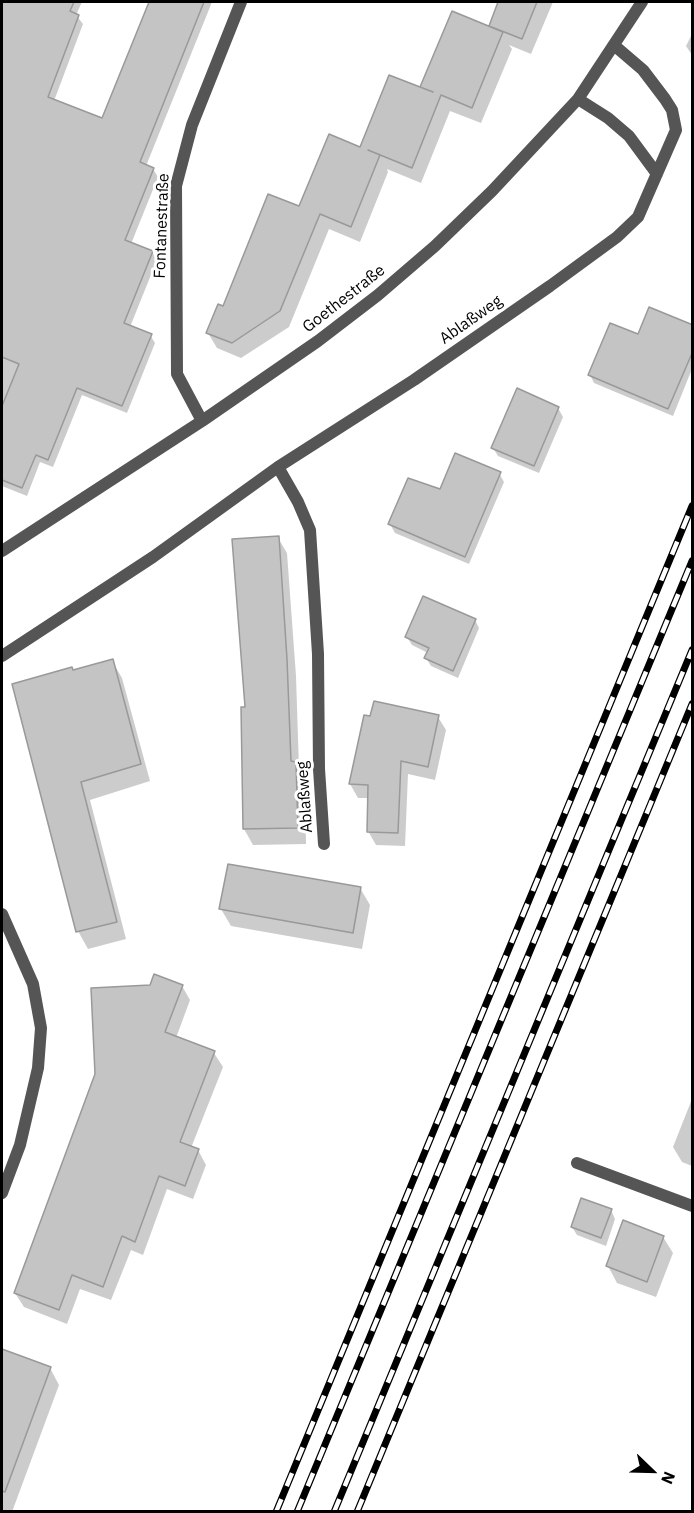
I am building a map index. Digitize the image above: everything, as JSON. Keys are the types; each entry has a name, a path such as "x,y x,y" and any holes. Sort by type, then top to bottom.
{"street":[{"name":"Fontanestraße","path":"202,421 177,374 176,186 192,125 241,2"},
{"name":"Goethestraße","path":"2,551 202,421 318,341 378,296 435,246 492,191 579,99 642,2"},
{"name":"Ablaßweg","path":"2,656 153,556 278,467 414,380 617,237 638,217 676,130 672,110 643,70 615,46"},
{"path":"579,99 608,118 629,136 657,174"},
{"name":"Ablaßweg","path":"278,467 298,502 310,530 318,654 319,769 324,844"},
{"path":"2,914 33,984 41,1028 38,1068 20,1145 2,1193"},
{"path":"577,1163 693,1206"}],"building":[{"path":"2,2 74,2 70,11 79,15 48,97 102,118 149,2 204,2 140,162 154,168 125,240 153,251 124,323 152,334 122,406 77,388 48,460 36,455 22,488 2,480 2,406 19,364 2,357"},
{"path":"498,2 537,2 522,39 489,26"},
{"path":"452,11 503,32 472,108 441,95 412,168 368,150 380,155 351,227 320,214 280,311 232,343 206,333 218,304 223,306 268,194 299,206 329,134 360,147 389,75 420,87"},
{"path":"649,307 693,325 693,351 668,409 588,375 610,323 638,334"},
{"path":"517,388 559,407 534,466 491,448"},
{"path":"455,453 501,472 465,557 388,524 408,478 440,489"},
{"path":"279,536 291,761 296,762 298,828 243,829 241,707 245,707 232,539"},
{"path":"423,596 476,619 453,671 424,658 429,648 405,637"},
{"path":"113,659 141,764 81,782 117,922 76,932 12,684 72,667 73,670"},
{"path":"374,701 439,715 428,767 401,761 398,833 367,832 368,785 349,784 364,715 370,716"},
{"path":"228,864 361,887 353,933 219,909"},
{"path":"154,974 183,985 165,1032 215,1051 180,1142 199,1149 185,1186 159,1176 135,1242 122,1236 103,1287 72,1275 59,1310 14,1293 95,1074 91,988 150,985"},
{"path":"581,1198 612,1209 601,1238 571,1227"},
{"path":"623,1220 664,1236 647,1282 606,1266"},
{"path":"2,1349 51,1367 5,1492 2,1491"}],"railway":[{"path":"276,1512 692,506"},
{"path":"297,1512 692,561"},
{"path":"334,1512 692,650"},
{"path":"357,1512 692,704"}]}
